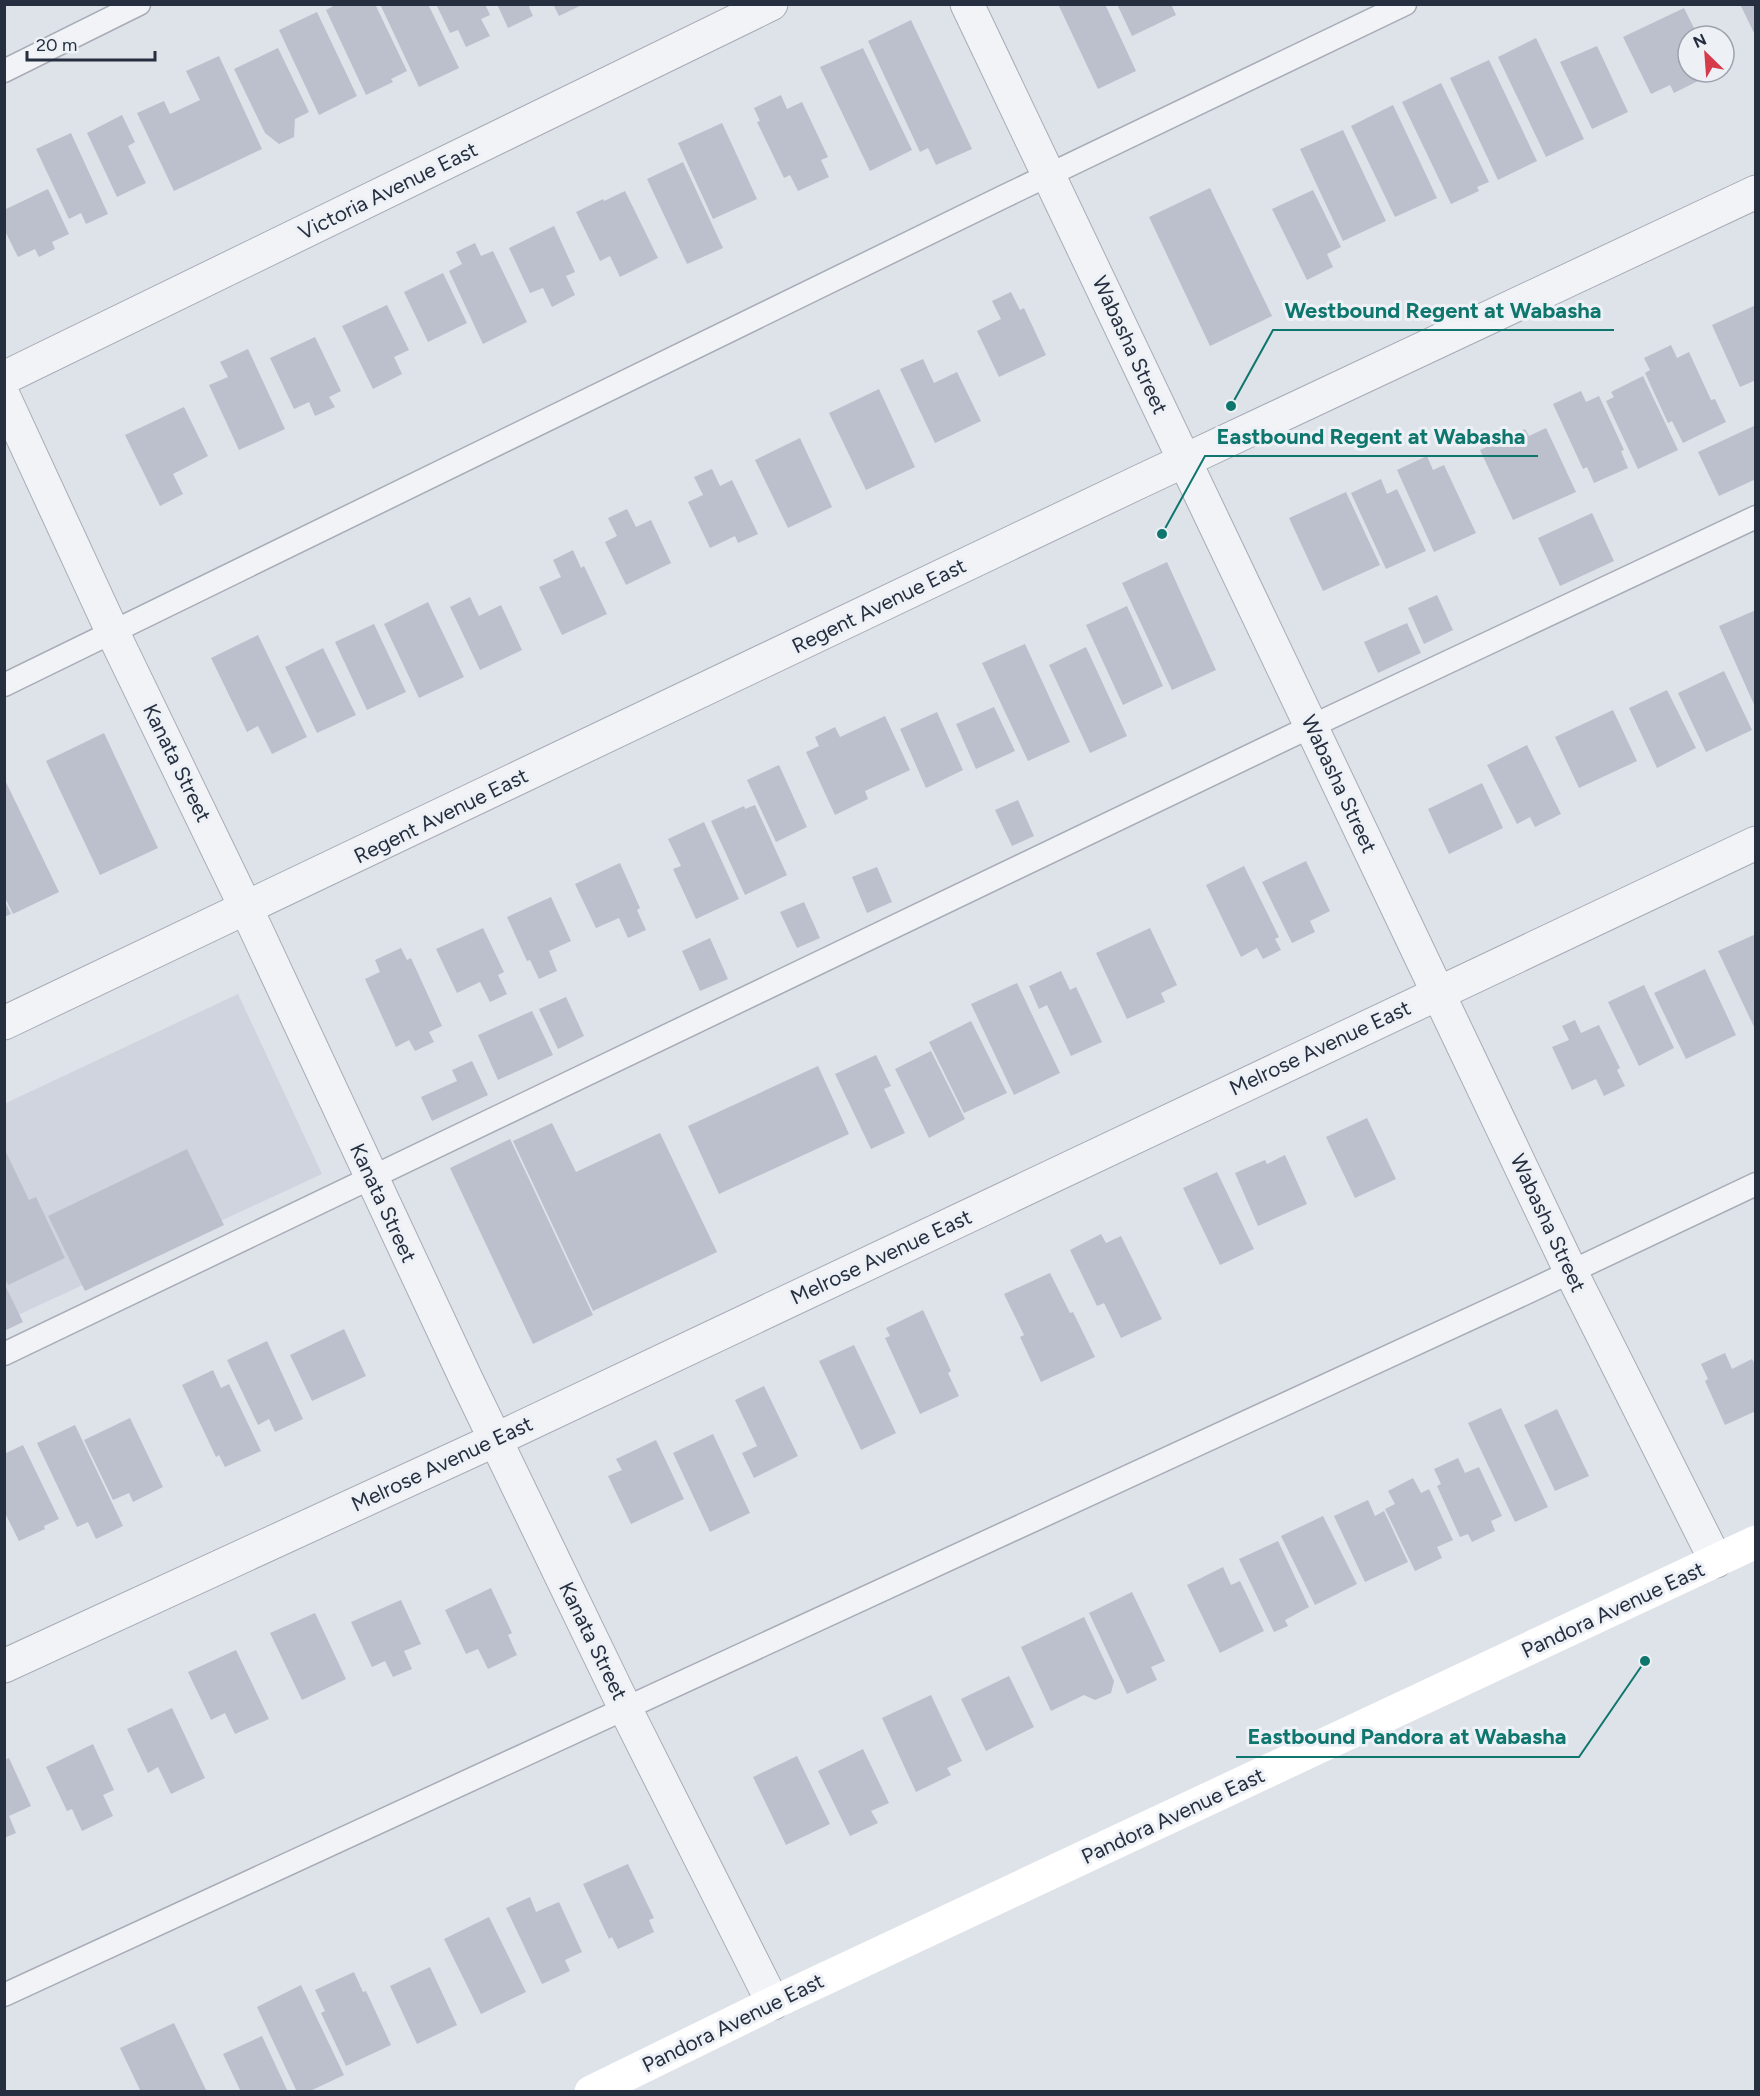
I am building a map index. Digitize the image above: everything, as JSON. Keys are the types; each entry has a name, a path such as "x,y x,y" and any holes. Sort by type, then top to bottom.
{"main road":[{"name":"Pandora Avenue East","path":"591,2091 773,2003 1755,1542"}],"street":[{"name":"Victoria Avenue East","path":"4,378 771,4"},
{"name":"Wabasha Street","path":"968,4 1571,1272 1716,1561"},
{"name":"Regent Avenue East","path":"4,1023 1755,192"},
{"name":"Kanata Street","path":"4,397 113,633 246,908 495,1440 625,1708 773,2003"},
{"name":"Melrose Avenue East","path":"4,1666 495,1440 1755,843"}],"lane":[{"path":"4,71 139,4"},
{"path":"4,685 1049,175 1405,4"},
{"path":"4,1354 1312,726 1755,517"},
{"path":"4,1995 1571,1272 1755,1184"}],"shaded area":[{"path":"238,994 322,1174 5,1321 4,1104"}],"building":[{"path":"337,4 375,4 407,71 391,79 393,82 366,95 326,10"},
{"path":"380,4 428,4 459,68 419,87"},
{"path":"436,4 485,4 490,15 481,19 490,36 466,47 458,30 450,33"},
{"path":"497,4 533,4 529,7 533,16 508,28"},
{"path":"553,4 584,4 559,16"},
{"path":"1058,4 1105,4 1136,71 1098,89"},
{"path":"1117,4 1171,4 1176,15 1132,36"},
{"path":"1740,4 1756,4 1756,37"},
{"path":"1684,8 1692,24 1676,24 1676,84 1692,84 1674,93 1670,85 1651,94 1623,37"},
{"path":"317,12 357,96 319,115 279,30"},
{"path":"911,20 972,149 936,165 928,148 920,152 868,41"},
{"path":"1536,38 1584,139 1546,157 1498,57"},
{"path":"1597,46 1628,112 1592,129 1560,62"},
{"path":"278,48 309,112 295,119 294,137 279,144 265,133 234,69"},
{"path":"863,48 912,150 870,171 820,67"},
{"path":"219,56 262,149 174,191 137,113 164,101 170,114 200,100 186,71"},
{"path":"1489,60 1537,161 1498,180 1450,78"},
{"path":"1441,83 1489,182 1477,187 1479,191 1451,204 1402,102"},
{"path":"781,95 787,109 802,102 828,157 821,160 829,177 798,191 790,175 784,178 757,122 760,121 754,108"},
{"path":"1393,105 1437,198 1395,217 1351,126"},
{"path":"122,115 135,142 128,146 146,183 117,197 87,133"},
{"path":"722,123 757,199 713,219 678,143"},
{"path":"1343,130 1386,221 1343,241 1300,149"},
{"path":"71,133 108,214 86,224 81,213 69,219 36,149"},
{"path":"683,162 723,248 687,264 647,179"},
{"path":"1210,188 1272,316 1210,346 1149,217"},
{"path":"48,189 69,234 52,242 55,249 39,257 35,249 18,257 4,229 4,210"},
{"path":"1313,190 1341,247 1327,254 1333,267 1307,280 1272,209"},
{"path":"625,191 658,258 620,277 610,256 600,261 576,212"},
{"path":"554,226 575,272 566,276 575,295 552,307 543,288 530,293 509,248"},
{"path":"475,243 481,256 493,251 527,322 483,344 449,271 462,264 456,252"},
{"path":"443,273 467,323 428,342 404,292"},
{"path":"1011,292 1020,310 1024,308 1046,355 999,377 977,331 1001,319 992,301"},
{"path":"387,305 409,350 394,357 402,374 373,389 342,326"},
{"path":"1756,305 1756,380 1740,387 1712,325"},
{"path":"315,337 341,391 329,397 335,407 315,416 309,402 294,409 270,358"},
{"path":"1671,345 1677,358 1689,352 1711,400 1715,399 1726,422 1683,443 1672,421 1668,423 1645,373 1650,370 1644,358"},
{"path":"248,349 285,429 239,450 209,385 228,377 220,362"},
{"path":"923,359 934,383 957,372 981,421 935,443 900,369"},
{"path":"1643,376 1678,450 1638,469 1606,401 1614,397 1611,392"},
{"path":"879,389 915,467 866,490 829,413"},
{"path":"1581,391 1586,402 1599,396 1624,450 1621,451 1628,468 1594,483 1587,467 1583,469 1553,404"},
{"path":"184,407 208,456 173,474 183,494 160,506 125,435"},
{"path":"1754,426 1756,479 1719,496 1698,452"},
{"path":"1546,428 1576,492 1513,520 1480,450 1525,429 1529,436"},
{"path":"800,438 832,507 788,528 755,460"},
{"path":"1427,456 1433,470 1444,465 1476,533 1434,552 1397,470"},
{"path":"712,469 720,486 732,480 758,534 738,543 735,536 710,548 688,502 703,495 694,477"},
{"path":"1381,479 1387,494 1397,489 1426,551 1386,569 1351,493"},
{"path":"1346,492 1380,565 1323,591 1289,518"},
{"path":"627,509 636,527 651,520 671,563 626,585 605,542 617,536 608,518"},
{"path":"1592,513 1614,561 1560,586 1538,538"},
{"path":"573,550 581,568 584,566 607,614 562,635 539,587 561,577 553,560"},
{"path":"1167,562 1216,670 1172,690 1122,583"},
{"path":"1437,595 1453,630 1424,644 1408,608"},
{"path":"470,597 479,616 501,605 522,650 480,670 450,607"},
{"path":"428,602 464,677 419,698 384,624"},
{"path":"1127,606 1163,686 1123,705 1086,625"},
{"path":"1756,610 1756,709 1719,626"},
{"path":"1407,623 1421,653 1378,673 1364,642"},
{"path":"374,624 406,692 367,710 335,642"},
{"path":"258,635 307,737 272,754 258,726 247,732 211,658"},
{"path":"1025,644 1070,742 1028,761 982,663"},
{"path":"1086,647 1127,736 1090,753 1049,665"},
{"path":"323,648 356,715 317,733 285,667"},
{"path":"1724,671 1752,730 1706,752 1678,693"},
{"path":"1667,690 1696,748 1657,768 1629,708"},
{"path":"994,707 1015,751 976,769 956,724"},
{"path":"1613,710 1637,761 1579,788 1555,737"},
{"path":"937,712 963,770 926,788 900,729"},
{"path":"885,716 910,770 865,791 868,799 835,815 806,752 819,746 815,737 835,727 840,737"},
{"path":"104,733 158,848 100,875 46,761"},
{"path":"1527,745 1561,814 1535,827 1530,817 1517,824 1487,765"},
{"path":"779,765 807,827 776,842 747,780"},
{"path":"4,778 59,892 13,914 4,896"},
{"path":"1482,783 1503,828 1449,854 1428,809"},
{"path":"1018,800 1034,836 1012,846 995,810"},
{"path":"755,805 787,875 745,895 711,821 744,806 745,809"},
{"path":"704,822 739,899 696,919 673,869 681,866 668,839"},
{"path":"1306,861 1330,911 1310,921 1315,932 1292,943 1262,882"},
{"path":"620,863 640,908 637,910 646,930 628,938 619,918 596,928 575,884"},
{"path":"1244,866 1279,937 1275,939 1281,950 1263,959 1257,948 1241,957 1206,885"},
{"path":"877,867 892,902 867,913 852,877"},
{"path":"551,897 571,941 549,951 557,971 539,979 530,960 527,961 507,917"},
{"path":"4,900 11,914 4,917"},
{"path":"804,902 820,938 797,948 780,912"},
{"path":"483,928 504,972 498,975 507,994 490,1002 480,982 457,993 436,949"},
{"path":"1150,928 1177,985 1161,993 1165,1002 1127,1019 1096,953"},
{"path":"1756,934 1756,1031 1718,951"},
{"path":"710,938 728,979 700,991 682,951"},
{"path":"401,948 407,960 411,958 442,1026 429,1032 434,1042 415,1051 409,1040 396,1047 365,979 380,972 375,960"},
{"path":"1705,969 1736,1035 1686,1059 1654,993"},
{"path":"1061,971 1070,990 1076,987 1102,1042 1071,1056 1047,1005 1039,1009 1029,986"},
{"path":"1017,983 1060,1073 1014,1095 971,1004"},
{"path":"1644,985 1674,1048 1639,1066 1608,1002"},
{"path":"566,997 584,1036 558,1049 539,1009"},
{"path":"532,1011 553,1055 498,1080 478,1035"},
{"path":"1575,1020 1581,1033 1599,1025 1620,1068 1617,1070 1625,1086 1604,1096 1596,1079 1572,1090 1552,1047 1569,1040 1562,1026"},
{"path":"971,1021 1007,1093 964,1113 929,1042"},
{"path":"931,1051 965,1119 929,1138 895,1069"},
{"path":"876,1055 891,1086 884,1089 905,1133 871,1149 835,1074"},
{"path":"472,1061 488,1095 432,1121 421,1097 457,1081 452,1070"},
{"path":"818,1066 849,1134 719,1194 688,1126"},
{"path":"1367,1118 1396,1179 1355,1198 1326,1137"},
{"path":"552,1123 576,1172 660,1133 717,1252 593,1311 513,1141"},
{"path":"510,1139 593,1315 533,1344 450,1168"},
{"path":"4,1148 29,1200 36,1197 65,1258 8,1285 4,1276"},
{"path":"187,1149 224,1225 85,1291 48,1216"},
{"path":"1285,1155 1307,1204 1258,1226 1235,1173 1265,1160 1267,1164"},
{"path":"1217,1172 1254,1249 1220,1265 1183,1188"},
{"path":"1101,1234 1106,1243 1121,1236 1162,1319 1121,1338 1104,1303 1097,1306 1070,1250"},
{"path":"1050,1273 1070,1313 1073,1312 1095,1357 1041,1382 1020,1337 1024,1335 1004,1294"},
{"path":"4,1283 23,1322 4,1331"},
{"path":"923,1310 951,1371 948,1373 959,1396 920,1414 885,1338 890,1336 886,1328"},
{"path":"344,1329 366,1376 312,1401 290,1355"},
{"path":"267,1341 303,1419 275,1432 269,1419 258,1425 227,1360"},
{"path":"854,1345 896,1433 861,1450 819,1361"},
{"path":"1725,1353 1732,1369 1752,1359 1756,1366 1756,1411 1725,1425 1705,1381 1708,1379 1701,1364"},
{"path":"213,1370 221,1388 229,1384 261,1451 225,1467 219,1455 216,1457 182,1385"},
{"path":"764,1386 798,1456 754,1478 742,1453 757,1446 735,1400"},
{"path":"1501,1408 1548,1507 1515,1522 1468,1423"},
{"path":"1557,1409 1589,1476 1555,1491 1524,1425"},
{"path":"130,1418 163,1487 133,1502 129,1493 113,1500 84,1440"},
{"path":"75,1425 123,1526 96,1539 88,1522 77,1527 37,1443"},
{"path":"713,1434 750,1513 710,1532 673,1453"},
{"path":"656,1440 684,1499 631,1524 608,1476 622,1470 616,1459"},
{"path":"23,1445 59,1519 44,1526 45,1529 19,1541 4,1511 4,1454"},
{"path":"1458,1458 1465,1473 1479,1467 1502,1516 1491,1521 1495,1531 1472,1542 1468,1534 1460,1537 1437,1486 1441,1484 1434,1469"},
{"path":"1413,1478 1421,1493 1429,1489 1453,1540 1437,1547 1442,1558 1415,1571 1385,1509 1395,1504 1388,1491"},
{"path":"1368,1500 1375,1516 1384,1511 1408,1562 1365,1582 1334,1516"},
{"path":"1323,1516 1357,1584 1315,1605 1281,1536"},
{"path":"1278,1541 1309,1607 1285,1620 1288,1626 1274,1632 1239,1559"},
{"path":"1223,1567 1231,1585 1240,1581 1264,1631 1220,1653 1187,1585"},
{"path":"491,1588 512,1633 508,1635 517,1655 488,1669 478,1649 466,1654 445,1610"},
{"path":"1132,1592 1165,1661 1151,1667 1157,1680 1127,1694 1089,1613"},
{"path":"401,1600 421,1644 404,1651 412,1669 393,1677 385,1661 372,1667 351,1622"},
{"path":"315,1613 346,1679 302,1700 270,1633"},
{"path":"1084,1617 1114,1681 1111,1693 1095,1700 1084,1695 1051,1711 1021,1647"},
{"path":"236,1650 269,1719 235,1734 225,1713 211,1720 188,1672"},
{"path":"1009,1676 1034,1727 986,1751 961,1699"},
{"path":"931,1695 962,1761 947,1768 951,1775 916,1792 882,1718"},
{"path":"172,1708 205,1778 171,1794 158,1767 148,1773 127,1729"},
{"path":"93,1744 114,1790 103,1795 113,1816 82,1831 72,1809 67,1811 46,1767"},
{"path":"863,1749 889,1803 871,1811 878,1823 850,1836 818,1771"},
{"path":"797,1756 830,1824 786,1845 753,1777"},
{"path":"9,1758 31,1806 9,1816 16,1833 4,1838 4,1760"},
{"path":"628,1864 654,1918 649,1920 654,1932 618,1949 612,1937 609,1939 583,1884"},
{"path":"530,1897 536,1912 559,1902 582,1952 565,1960 570,1971 542,1984 506,1908"},
{"path":"489,1917 526,1992 481,2014 444,1939"},
{"path":"430,1967 457,2025 417,2044 390,1986"},
{"path":"354,1972 363,1992 366,1991 391,2045 346,2066 321,2013 325,2011 315,1990"},
{"path":"301,1985 344,2075 308,2092 297,2092 257,2007"},
{"path":"174,2023 207,2092 141,2092 120,2048"},
{"path":"262,2036 288,2092 241,2092 223,2054"}],"place":[{"name":"Westbound Regent at Wabasha","path":"1231,406"},
{"name":"Eastbound Regent at Wabasha","path":"1162,534"},
{"name":"Eastbound Pandora at Wabasha","path":"1645,1661"}]}
